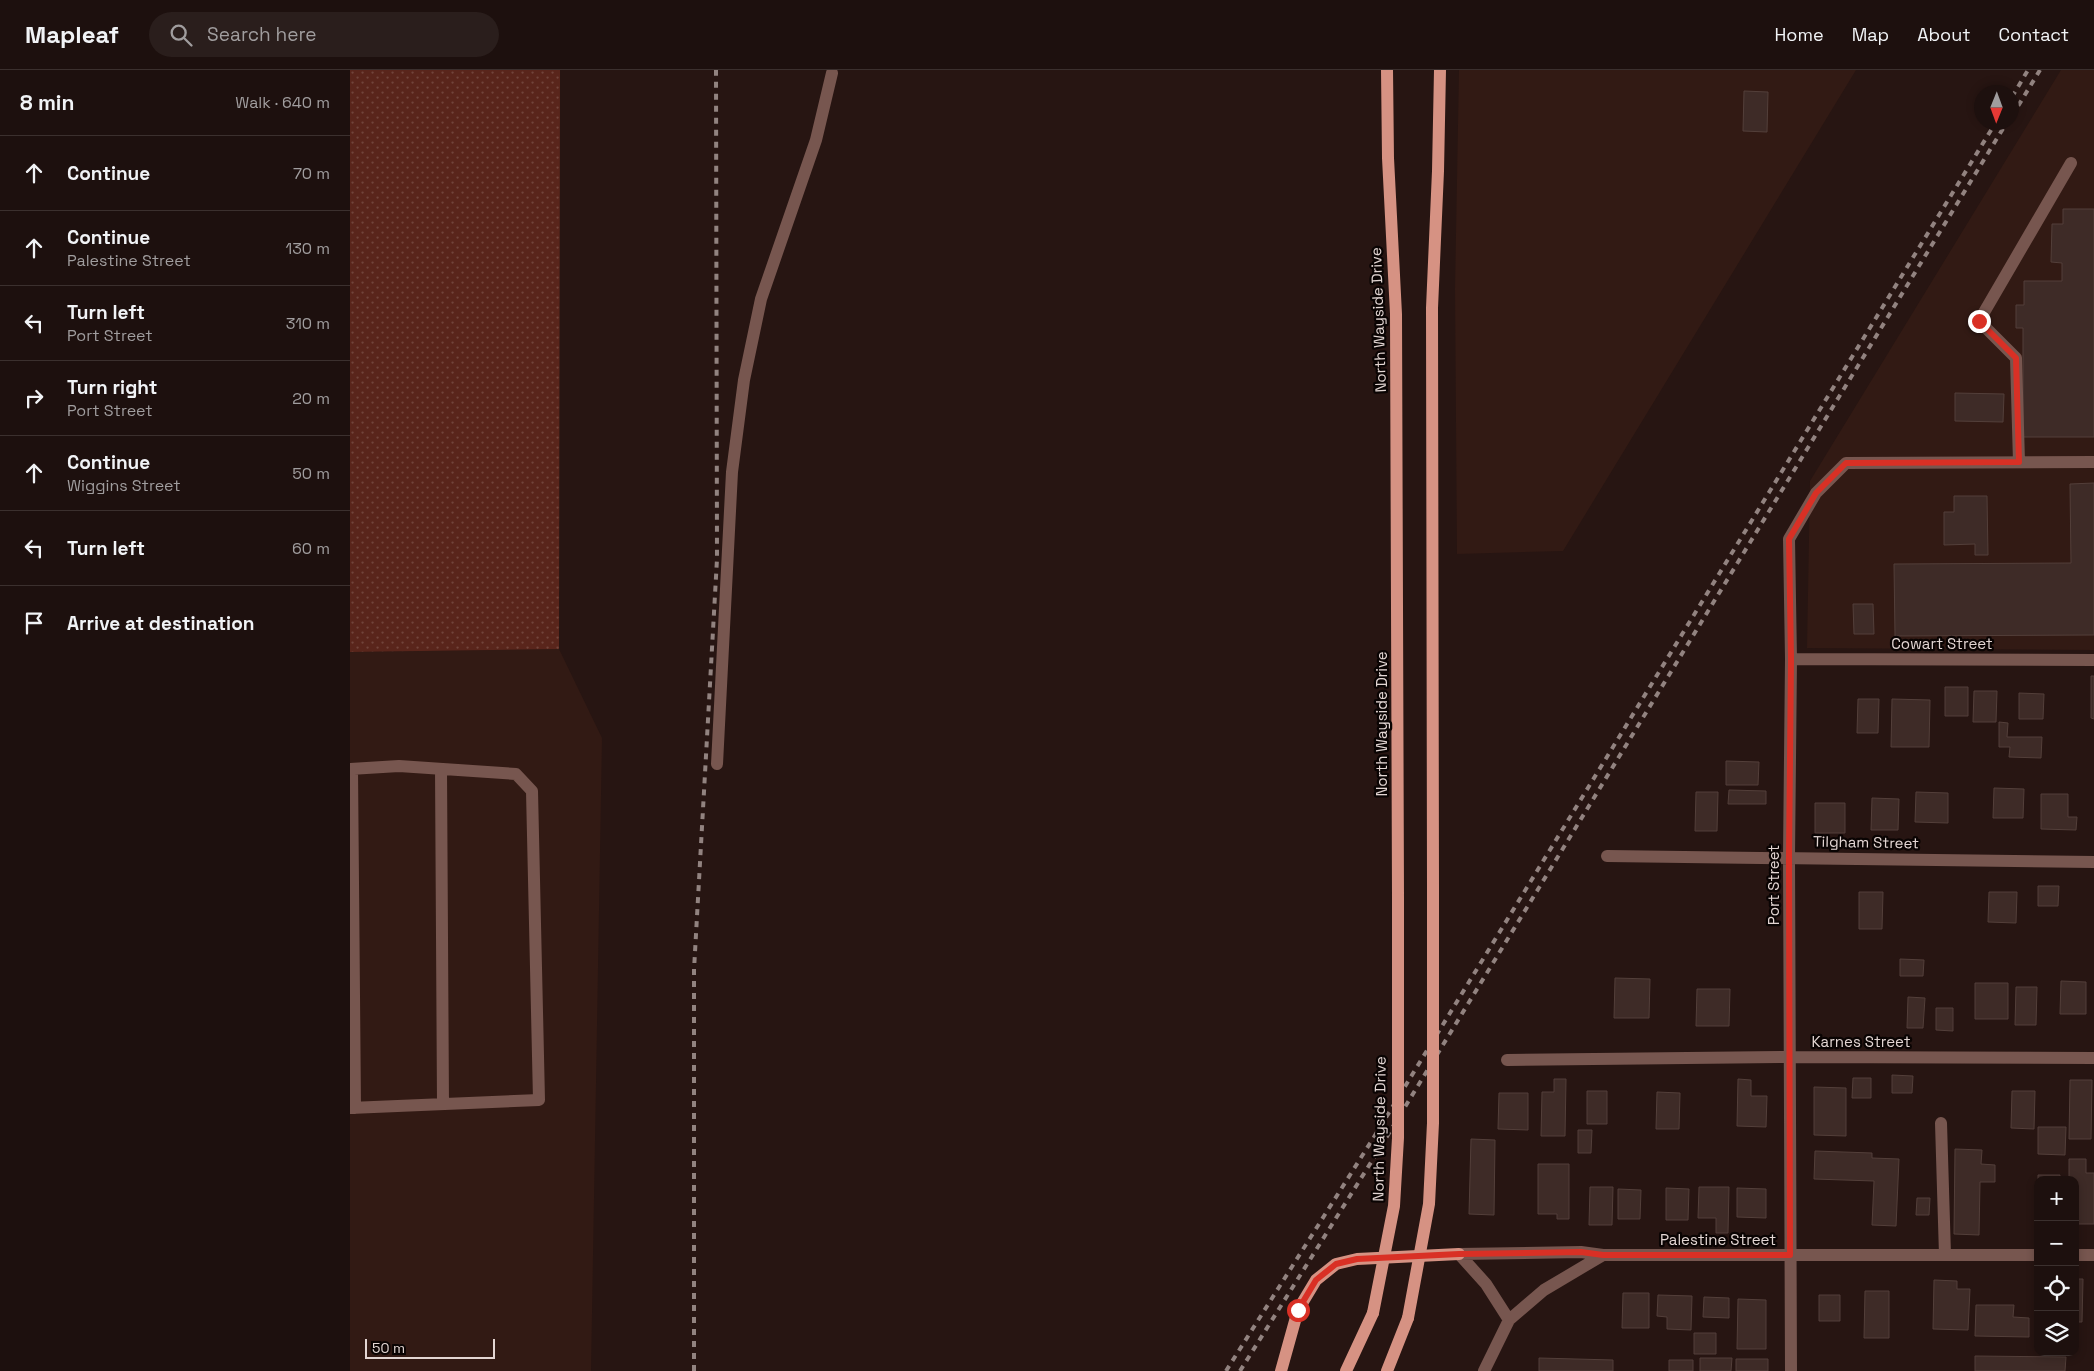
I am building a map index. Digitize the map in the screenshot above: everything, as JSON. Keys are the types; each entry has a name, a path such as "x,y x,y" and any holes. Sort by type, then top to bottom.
{"main road":[{"name":"North Wayside Drive","path":"1346,1371 1373,1313 1394,1206 1398,1138 1396,314 1388,158 1387,70"},
{"path":"1387,1371 1408,1318 1429,1204 1433,1123 1432,308 1440,70"},
{"path":"1281,1371 1298,1310 1316,1280 1336,1264 1357,1259 1459,1254"}],"street":[{"path":"718,764 732,472 744,380 761,299 816,140 828,71"},
{"path":"2019,462 2016,358 1979,321 2072,164"},
{"name":"Port Street","path":"1792,1371 1790,1255 1789,857 1791,659 1789,539 1816,493 1846,463 2094,462"},
{"name":"Cowart Street","path":"1791,659 2094,660"},
{"path":"399,766 441,769 516,774 532,790 539,1100 352,1108 351,769 399,766"},
{"path":"441,769 443,1104"},
{"name":"Tilgham Street","path":"1607,856 2094,862"},
{"name":"Karnes Street","path":"1508,1060 1790,1057 2094,1058"},
{"path":"1941,1123 1945,1255"},
{"name":"Palestine Street","path":"1459,1254 1581,1252 1603,1255 2034,1255"},
{"path":"1459,1254 1486,1284 1509,1320"},
{"path":"1484,1371 1509,1320 1544,1290 1603,1255"},
{"path":"2079,1255 2094,1255"}],"shaded area":[{"path":"350,70 560,70 559,649 350,652"},
{"path":"1459,70 1856,70 1563,551 1457,554 1455,289"},
{"path":"2061,70 2094,70 2094,650 1807,648 1810,481"},
{"path":"559,649 602,738 591,1371 350,1371 350,652"}],"building":[{"path":"1744,91 1768,92 1767,132 1743,131"},
{"path":"2063,209 2094,209 2094,437 2023,437 2023,328 2016,328 2016,305 2024,305 2024,281 2062,281 2062,263 2051,262 2052,224 2063,224"},
{"path":"1955,393 2004,394 2003,422 1955,421"},
{"path":"2094,483 2094,635 1895,636 1894,564 2071,563 2070,484"},
{"path":"1954,496 1987,496 1988,555 1975,555 1975,544 1944,545 1944,512 1954,512"},
{"path":"1853,604 1873,604 1874,634 1854,634"},
{"path":"2091,676 2094,676 2094,719 2091,718"},
{"path":"1945,687 1968,687 1968,716 1945,716"},
{"path":"1974,691 1997,691 1996,722 1973,722"},
{"path":"2019,693 2044,694 2043,719 2019,719"},
{"path":"1858,699 1879,699 1878,733 1857,733"},
{"path":"1892,699 1930,700 1929,747 1891,747"},
{"path":"1999,722 2008,723 2007,737 2042,737 2041,758 2009,757 2010,747 1999,747"},
{"path":"1726,761 1759,762 1758,785 1726,785"},
{"path":"1994,788 2024,789 2023,818 1993,818"},
{"path":"1729,790 1766,791 1766,804 1728,804"},
{"path":"1696,792 1718,792 1717,831 1695,831"},
{"path":"1916,792 1948,793 1948,823 1915,822"},
{"path":"2041,794 2068,794 2068,817 2077,817 2076,830 2041,829"},
{"path":"1872,798 1899,799 1898,830 1871,830"},
{"path":"1815,803 1845,803 1845,833 1815,833"},
{"path":"2038,886 2059,886 2058,906 2038,906"},
{"path":"1859,892 1883,892 1882,929 1859,929"},
{"path":"1989,892 2017,892 2016,923 1988,922"},
{"path":"1900,959 1924,960 1923,976 1900,976"},
{"path":"1615,978 1650,979 1649,1018 1614,1018"},
{"path":"2061,981 2086,982 2086,1014 2060,1014"},
{"path":"1975,983 2008,983 2008,1019 1975,1019"},
{"path":"2016,987 2037,987 2036,1025 2015,1025"},
{"path":"1697,989 1730,989 1729,1026 1696,1026"},
{"path":"1908,997 1925,998 1923,1028 1907,1028"},
{"path":"1936,1008 1953,1008 1953,1031 1936,1030"},
{"path":"1892,1075 1913,1076 1912,1093 1892,1093"},
{"path":"1853,1078 1871,1078 1871,1098 1852,1098"},
{"path":"1554,1079 1566,1079 1565,1136 1541,1136 1542,1092 1554,1092"},
{"path":"1738,1079 1751,1080 1751,1096 1767,1096 1766,1127 1737,1126"},
{"path":"2070,1080 2092,1080 2091,1139 2069,1139"},
{"path":"1814,1087 1846,1088 1846,1136 1814,1135"},
{"path":"1587,1091 1607,1091 1607,1124 1587,1124"},
{"path":"2012,1091 2035,1091 2034,1129 2011,1128"},
{"path":"1657,1092 1680,1093 1679,1129 1656,1129"},
{"path":"1499,1093 1528,1093 1528,1130 1498,1129"},
{"path":"2038,1127 2066,1127 2065,1155 2038,1154"},
{"path":"1578,1130 1592,1130 1591,1153 1578,1153"},
{"path":"1471,1139 1495,1140 1494,1215 1469,1214"},
{"path":"1955,1149 1982,1150 1981,1164 1995,1165 1995,1182 1980,1182 1979,1235 1954,1234"},
{"path":"1815,1151 1872,1153 1872,1158 1899,1159 1896,1226 1872,1225 1874,1181 1814,1179"},
{"path":"2069,1159 2086,1159 2086,1173 2094,1173 2094,1224 2079,1224 2079,1176 2069,1176"},
{"path":"1538,1164 1569,1164 1569,1219 1557,1219 1557,1214 1538,1214"},
{"path":"2038,1175 2060,1175 2060,1176"},
{"path":"1590,1187 1613,1187 1612,1225 1589,1225"},
{"path":"1699,1187 1729,1187 1728,1233 1716,1233 1716,1218 1698,1218"},
{"path":"1666,1188 1689,1189 1688,1220 1666,1220"},
{"path":"1737,1188 1766,1189 1766,1218 1737,1217"},
{"path":"1618,1189 1641,1190 1640,1219 1618,1219"},
{"path":"1917,1198 1930,1198 1929,1215 1916,1215"},
{"path":"2079,1279 2083,1279 2082,1322 2079,1322"},
{"path":"1934,1280 1957,1281 1957,1289 1970,1289 1968,1330 1933,1329"},
{"path":"1865,1291 1889,1291 1889,1338 1864,1338"},
{"path":"1623,1293 1649,1293 1649,1328 1622,1328"},
{"path":"1658,1295 1692,1296 1691,1330 1667,1329 1667,1317 1657,1316"},
{"path":"1819,1295 1840,1295 1840,1321 1819,1321"},
{"path":"1704,1297 1729,1298 1729,1318 1703,1317"},
{"path":"1738,1299 1766,1300 1766,1349 1737,1349"},
{"path":"1976,1305 2014,1305 2013,1317 2029,1318 2029,1337 1975,1336"},
{"path":"1694,1333 1716,1333 1716,1354 1694,1354"},
{"path":"1975,1356 2066,1357 2065,1371 1975,1371"},
{"path":"1539,1358 1613,1360 1613,1371 1539,1371"},
{"path":"1700,1358 1732,1358 1731,1371 1700,1371"},
{"path":"1736,1359 1768,1359 1768,1371 1736,1371"},
{"path":"1669,1360 1693,1360 1693,1371 1669,1371"}],"railway":[{"path":"694,1371 694,970 717,559 716,70"},
{"path":"2019,85 2028,70"},
{"path":"2019,104 2040,70"},
{"path":"1226,1371 1374,1137 1991,130"},
{"path":"1240,1371 1375,1156 2002,130"}],"route":[{"path":"1298,1310 1316,1280 1336,1264 1357,1259 1459,1254 1581,1252 1603,1255 1790,1255 1789,857 1791,659 1789,539 1816,493 1846,463 2019,462 2016,358 1979,321"}]}
